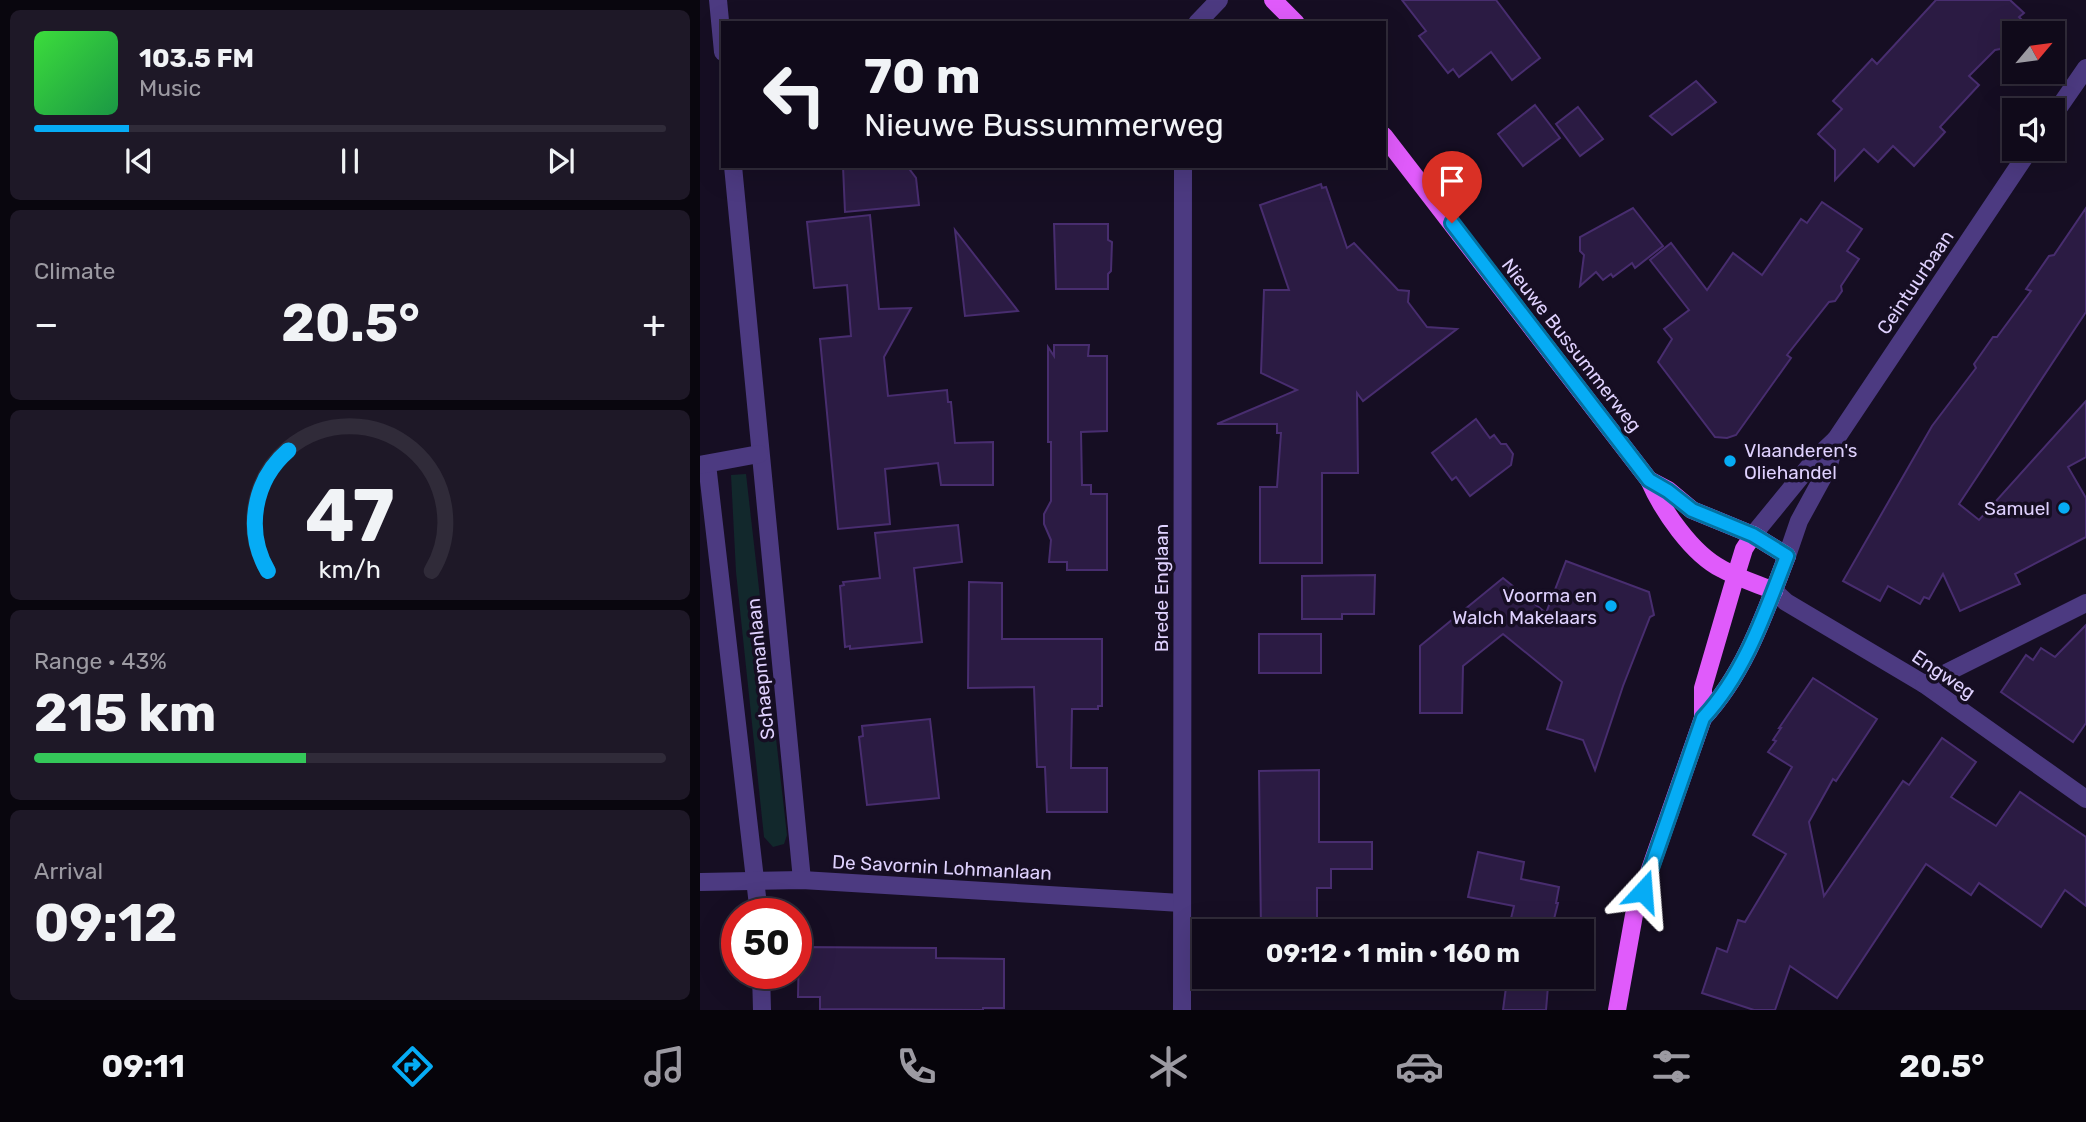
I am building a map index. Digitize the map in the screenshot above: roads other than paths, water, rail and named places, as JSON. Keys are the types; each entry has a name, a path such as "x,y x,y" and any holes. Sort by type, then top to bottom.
{"main road":[{"path":"1273,0 1294,21"},
{"name":"Nieuwe Bussummerweg","path":"1386,139 1649,480 1656,496 1690,543 1719,568 1774,591"},
{"name":"Nieuwe Bussummerweg","path":"1649,480 1692,510 1753,535 1787,556"},
{"name":"Ceintuurbaan","path":"1617,1010 1634,915 1703,718 1703,688 1744,550 1753,535"},
{"name":"Ceintuurbaan","path":"1703,718 1721,698 1739,668 1765,615 1787,556"}],"street":[{"path":"718,0 721,31"},
{"path":"1199,21 1219,0"},
{"path":"2065,99 2086,68"},
{"name":"Ceintuurbaan","path":"1753,535 1816,458 1836,439 2022,161"},
{"name":"Schaepmanlaan","path":"733,168 802,880"},
{"name":"Brede Englaan","path":"1182,1010 1183,168"},
{"name":"Ceintuurbaan","path":"1787,556 1799,521 1828,468 1836,439"},
{"name":"Schaepmanlaan","path":"758,898 703,465 760,454"},
{"name":"Engweg","path":"1774,591 1786,602 1924,684 2086,799"},
{"path":"1924,684 2086,603"},
{"name":"De Savornin Lohmanlaan","path":"700,882 802,880 1181,903"},
{"path":"761,989 762,1010"}],"place":[{"name":"Vlaanderen's Oliehandel","path":"1730,461"},
{"name":"Samuel","path":"2064,508"},
{"name":"Voorma en Walch Makelaars","path":"1611,606"}]}
